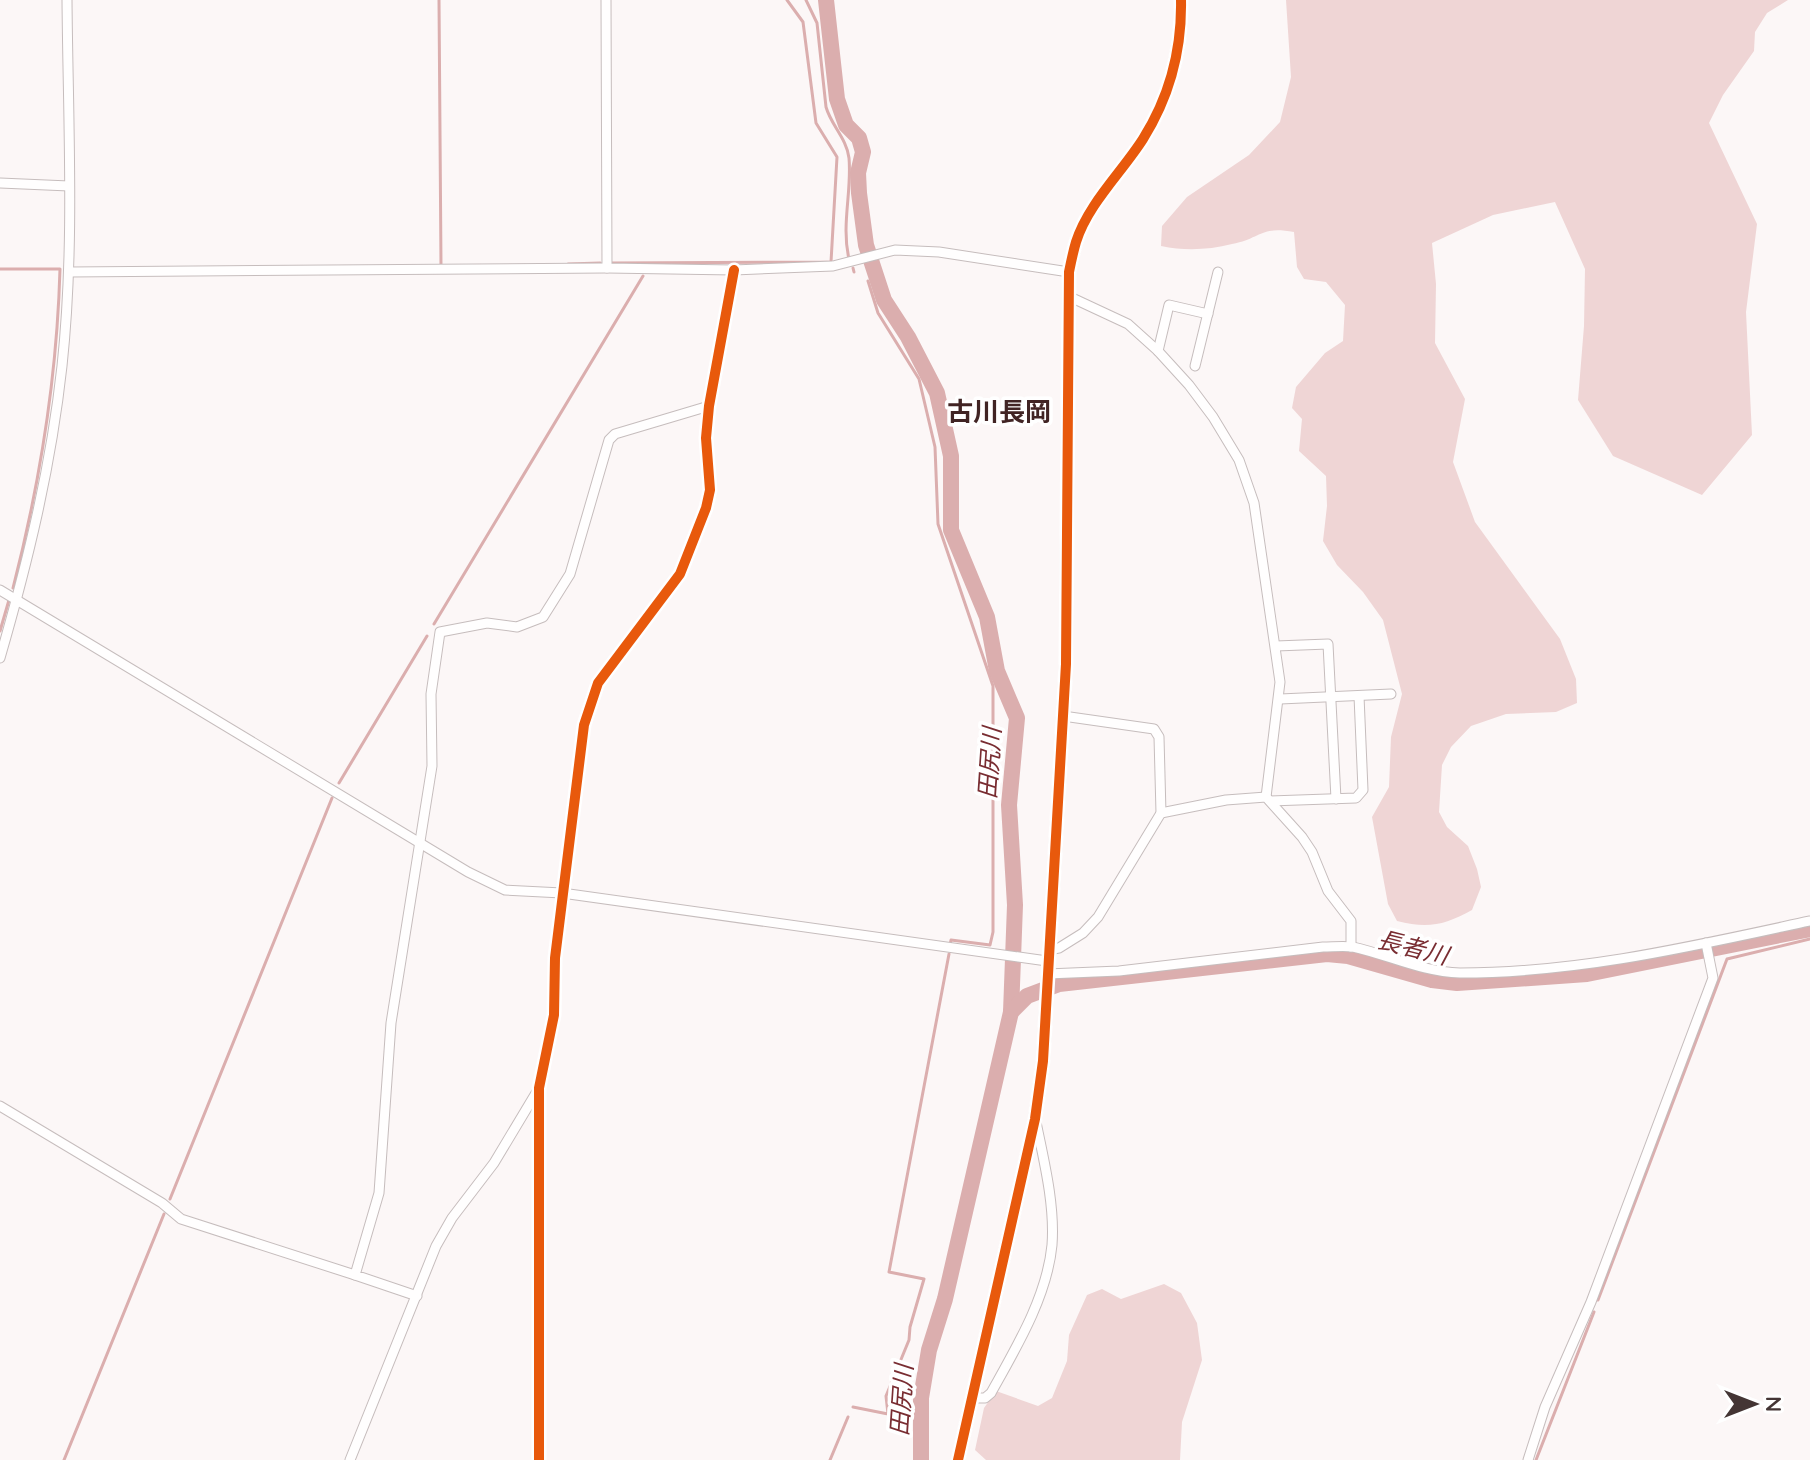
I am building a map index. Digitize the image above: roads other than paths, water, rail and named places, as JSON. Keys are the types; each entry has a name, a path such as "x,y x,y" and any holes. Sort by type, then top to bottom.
{"street":[{"path":"0,658 36,526 51,448 62,364 69,272 67,0"},
{"path":"606,0 607,268"},
{"path":"958,1460 1035,1119 1043,1061 1068,613 1069,272 1076,240 1087,219 1143,139 1162,104 1174,72 1181,34 1181,0"},
{"path":"0,183 69,186"},
{"path":"69,272 734,270 833,266 895,250 939,252 1069,272"},
{"path":"539,1460 539,1088 554,1015 555,958 584,725 593,693 673,583 706,508 710,490 706,438 709,406 734,270"},
{"path":"1195,366 1218,272"},
{"path":"1068,296 1128,324 1158,351 1213,417 1239,460 1254,503 1280,682 1268,799 1302,837 1312,852 1328,891 1351,921 1351,947"},
{"path":"1158,351 1169,305 1208,314"},
{"path":"355,1275 379,1193 391,1023 432,766 431,694 440,632 487,623 517,627 543,617 570,574 609,440 615,434 709,406"},
{"path":"0,590 468,872 505,890 562,893 1024,959 1047,966 1119,971 1351,947 1431,970 1460,973 1586,966 1708,949 1810,921"},
{"path":"1276,646 1328,644 1336,799"},
{"path":"1280,699 1391,694"},
{"path":"1161,813 1226,800 1356,798 1363,790 1359,696"},
{"path":"1047,966 1059,948 1083,933 1098,917 1161,813 1159,737 1154,729 1063,716"},
{"path":"1528,1460 1545,1407 1591,1302 1713,978 1708,949"},
{"path":"350,1460 436,1246 452,1218 494,1163 539,1088"},
{"path":"0,1106 162,1203 181,1219 417,1296"},
{"path":"973,1398 985,1398 991,1393 1016,1347 1048,1267 1052,1222 1045,1163 1035,1119"}],"waterway":[{"path":"439,0 441,266"},
{"path":"612,263 831,262 837,157 816,123 803,22 787,0"},
{"path":"806,0 817,23 826,107 849,158 846,234 849,259"},
{"name":"田尻川","path":"826,0 837,99 846,125 859,138 863,152 858,173 866,245 884,300 908,337 937,393 951,456 951,530 987,617 997,671 1017,718 1009,805 1015,905 1011,1012 945,1299 929,1350 921,1398 921,1460"},
{"path":"568,264 600,263"},
{"path":"853,268 854,272"},
{"path":"0,269 60,269 46,430 13,588"},
{"path":"434,624 643,276"},
{"path":"868,281 878,313 919,379 935,447 938,524 993,686 993,932 990,945 951,940 950,945"},
{"path":"0,631 9,600"},
{"path":"339,783 427,636"},
{"path":"170,1199 332,798"},
{"name":"長者川","path":"1011,1012 1027,996 1059,984 1327,954 1348,956 1432,980 1457,983 1587,974 1810,929"},
{"path":"1598,1300 1727,959 1810,939"},
{"path":"853,1407 888,1414 886,1396 909,1340 924,1279 889,1272 949,954"},
{"path":"64,1460 164,1214"},
{"path":"1536,1460 1594,1312"},
{"path":"830,1460 848,1417"}],"district":[{"name":"古川長岡","path":"999,411"}]}
